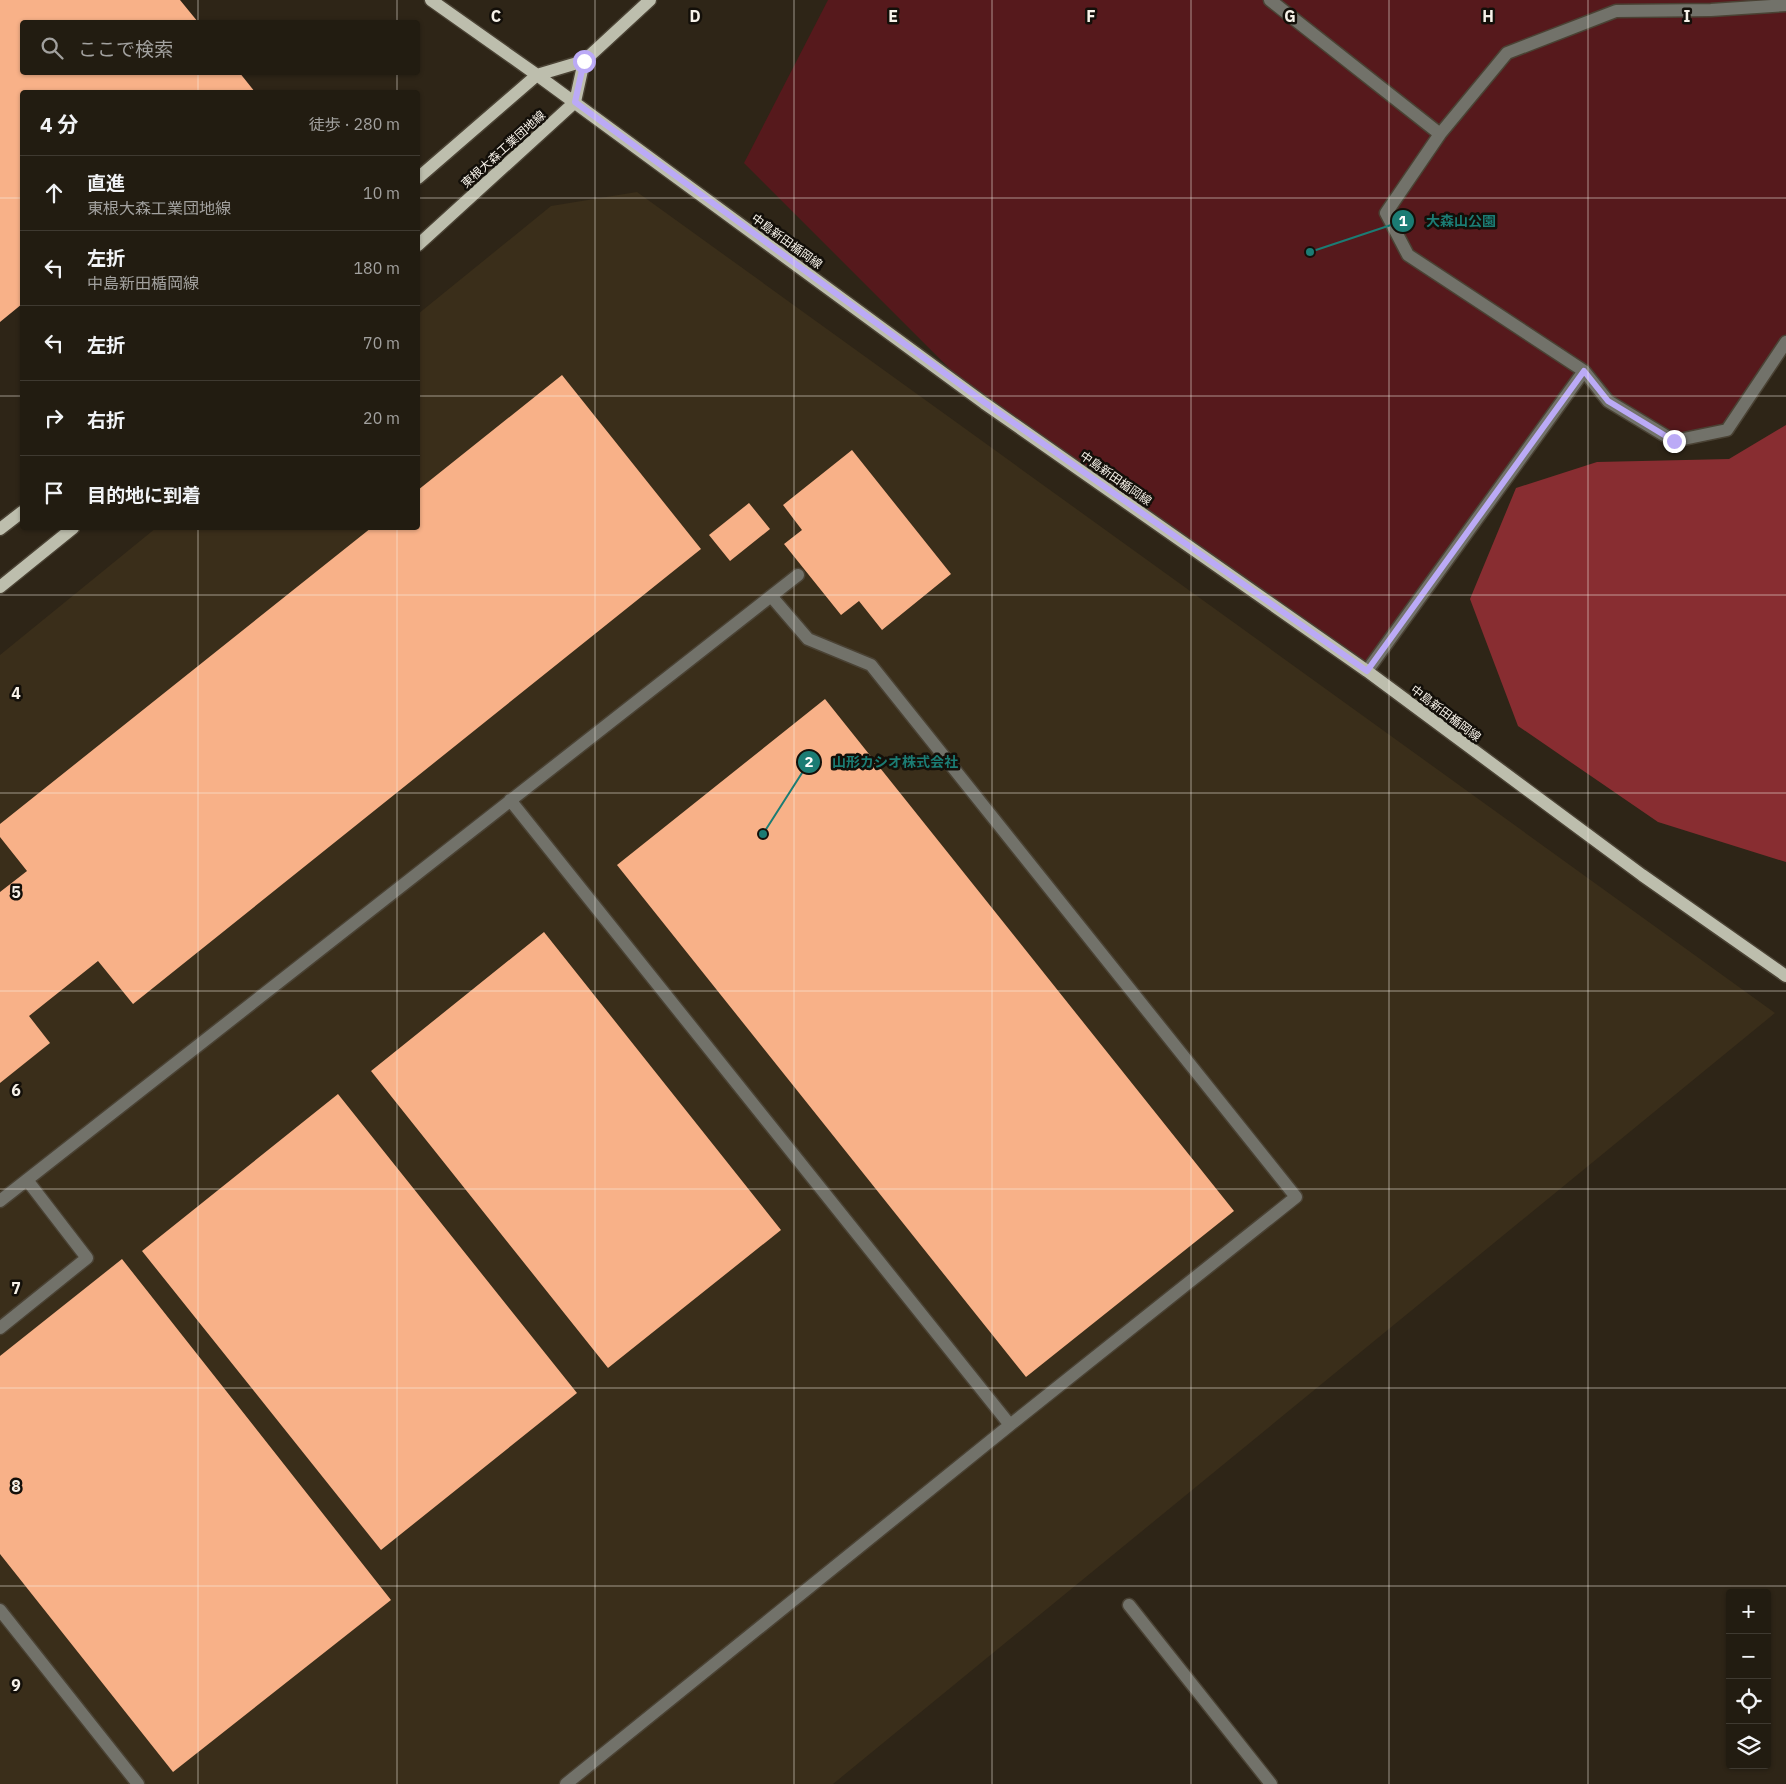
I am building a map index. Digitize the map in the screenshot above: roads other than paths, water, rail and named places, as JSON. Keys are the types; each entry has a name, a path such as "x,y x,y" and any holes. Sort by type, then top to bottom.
{"main road":[{"name":"中島新田楯岡線","path":"431,0 538,75 984,402 1367,671 1642,875 1786,976"},
{"path":"420,176 538,75 584,61 650,0"},
{"path":"575,102 584,61"},
{"name":"東根大森工業団地線","path":"420,243 575,102"},
{"path":"0,530 20,514"},
{"path":"0,587 71,530"}],"lane":[{"path":"1270,0 1440,134"},
{"path":"1786,5 1711,10 1616,11 1507,53 1440,134 1386,213 1408,255 1584,371 1608,401 1674,441 1727,430 1786,342"},
{"path":"1367,671 1584,371"},
{"path":"0,1200 798,575"},
{"path":"566,1784 1010,1425 1296,1197 871,665 808,639 771,596"},
{"path":"510,800 1010,1425"},
{"path":"0,1328 87,1258 27,1180"},
{"path":"1129,1605 1271,1784"},
{"path":"0,1610 138,1784"}],"place":[{"name":"大森山公園","path":"1310,252"},
{"name":"山形カシオ株式会社","path":"763,834"}]}
